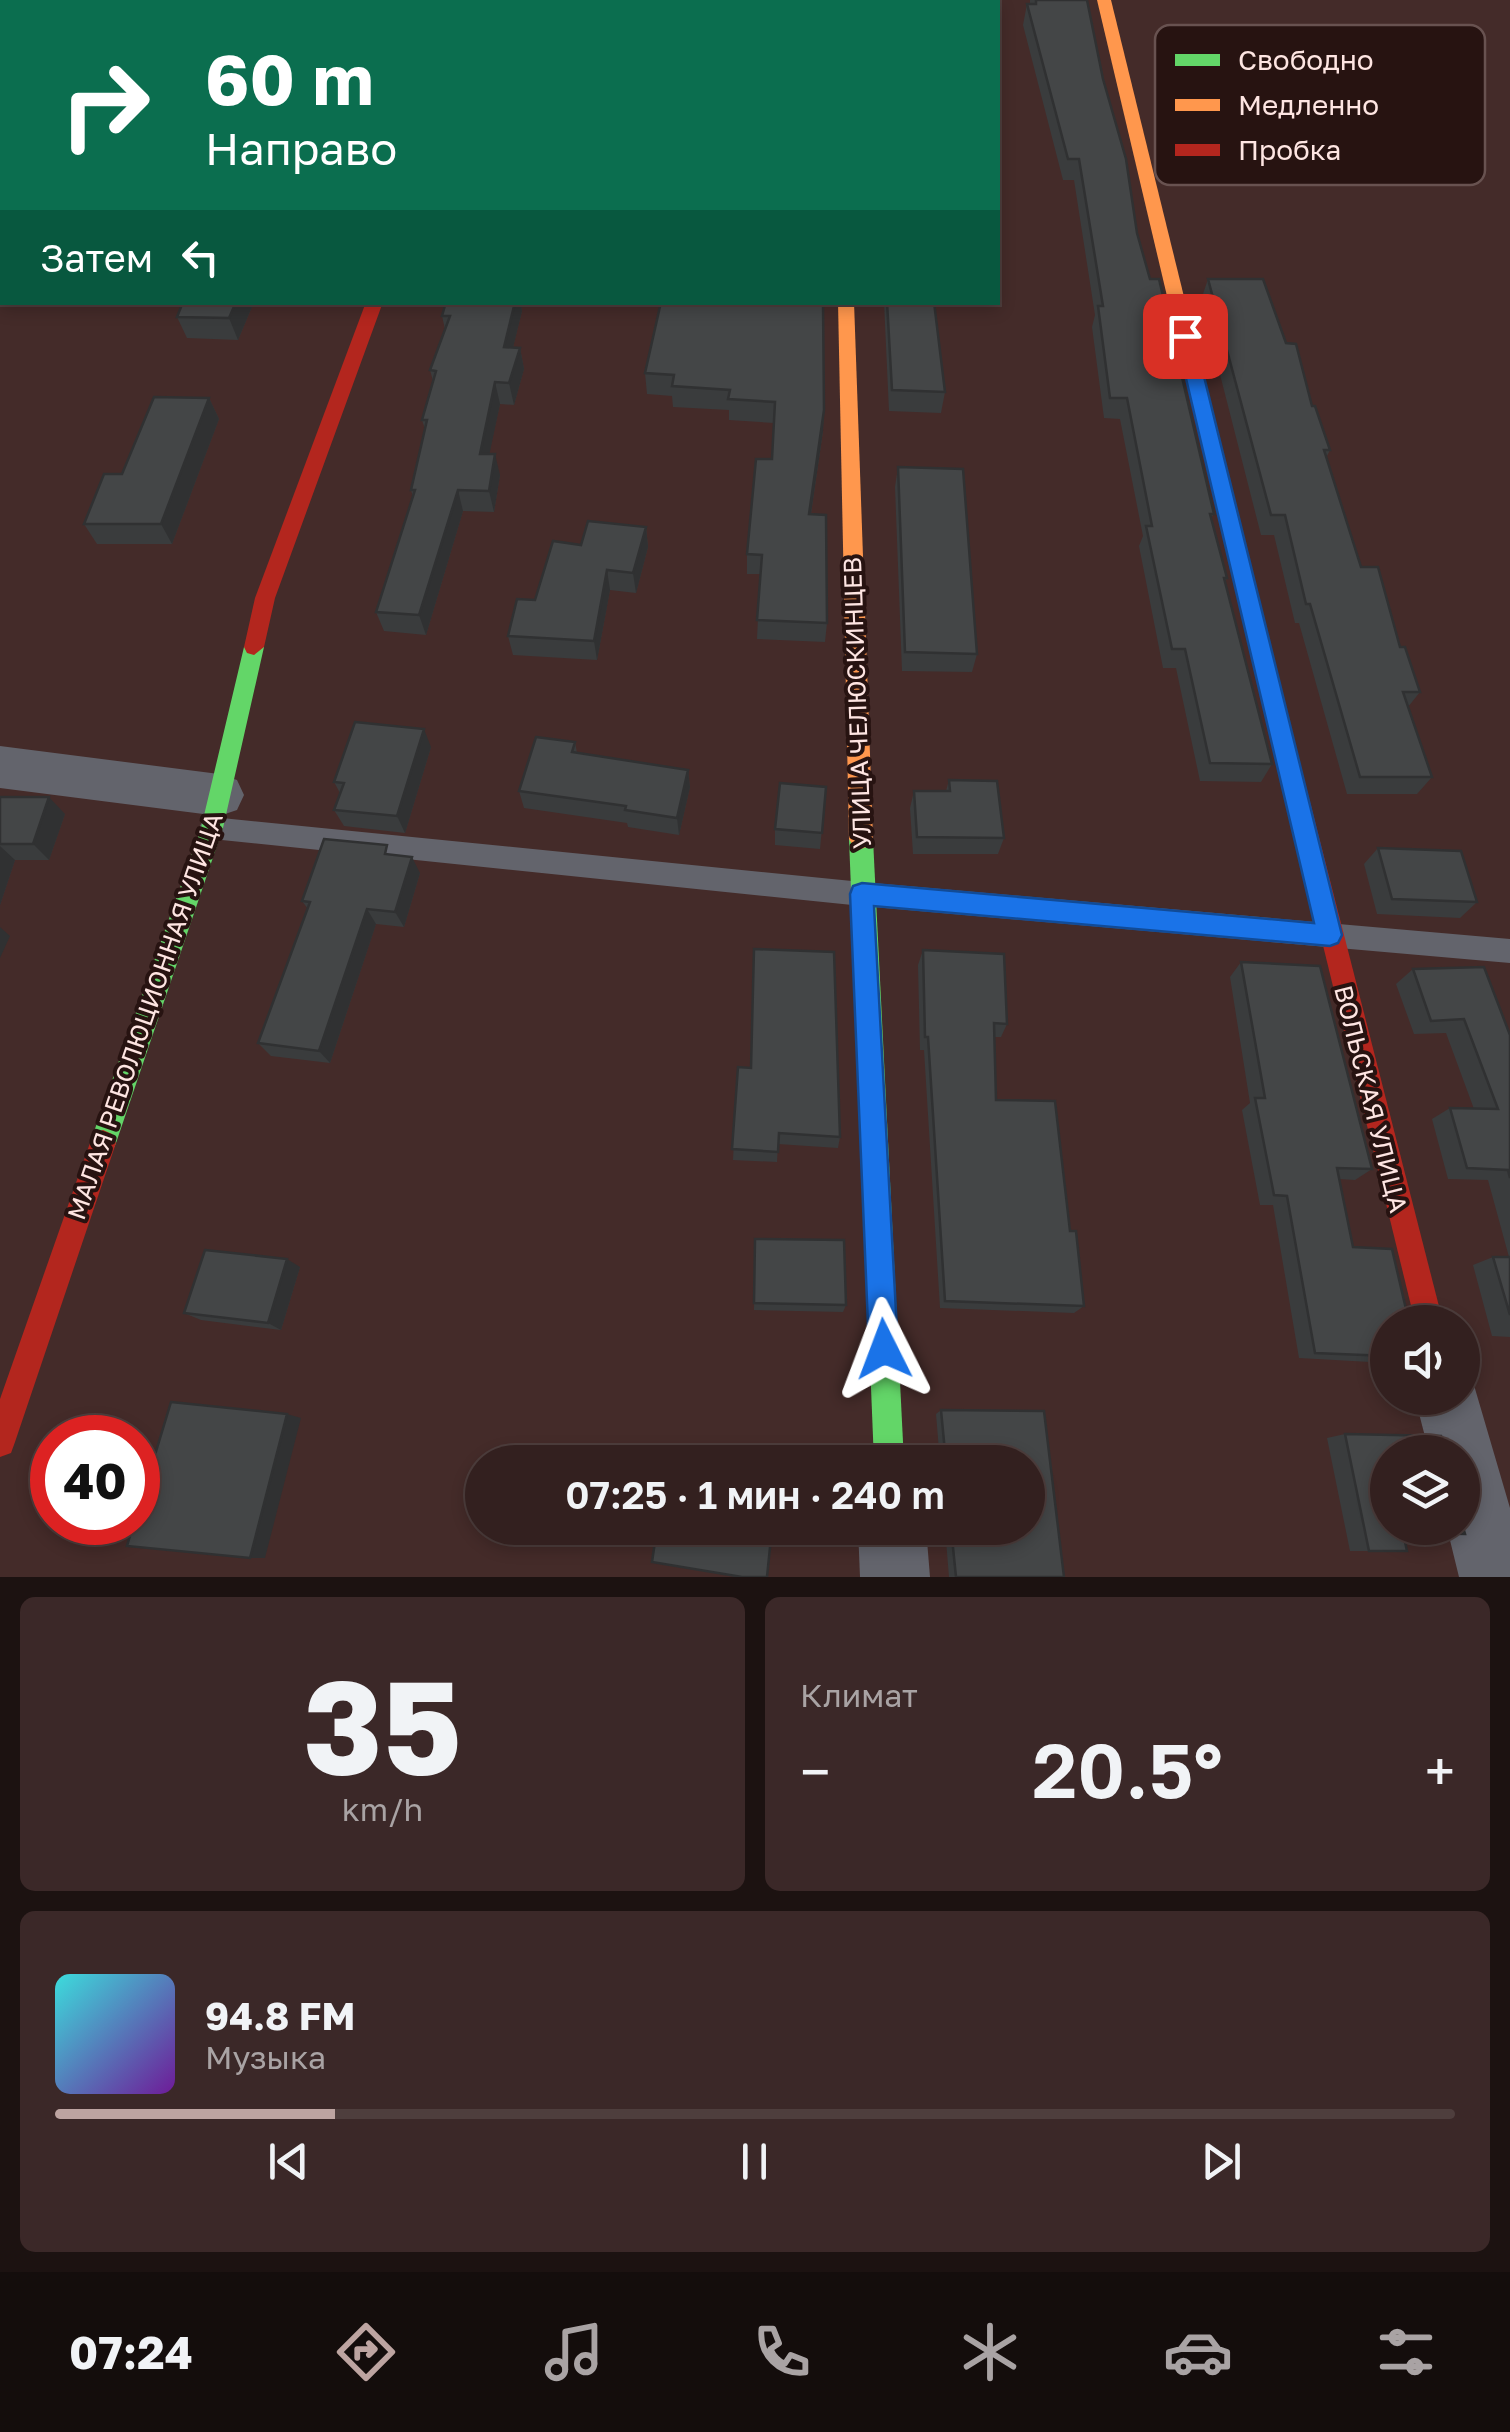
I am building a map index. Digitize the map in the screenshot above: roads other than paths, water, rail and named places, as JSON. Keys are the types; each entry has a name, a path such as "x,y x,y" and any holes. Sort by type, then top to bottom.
{"street":[{"name":"ВОЛЬСКАЯ УЛИЦА","path":"1104,0 1424,1305"},
{"name":"МАЛАЯ РЕВОЛЮЦИОННАЯ УЛИЦА","path":"0,1442 216,812 266,598 374,305"},
{"name":"УЛИЦА ЧЕЛЮСКИНЦЕВ","path":"846,305 862,894 888,1445"},
{"path":"0,767 216,812"},
{"path":"1480,1523 1494,1577"},
{"path":"893,1545 895,1577"}],"lane":[{"path":"216,812 862,894 1510,952"}]}
